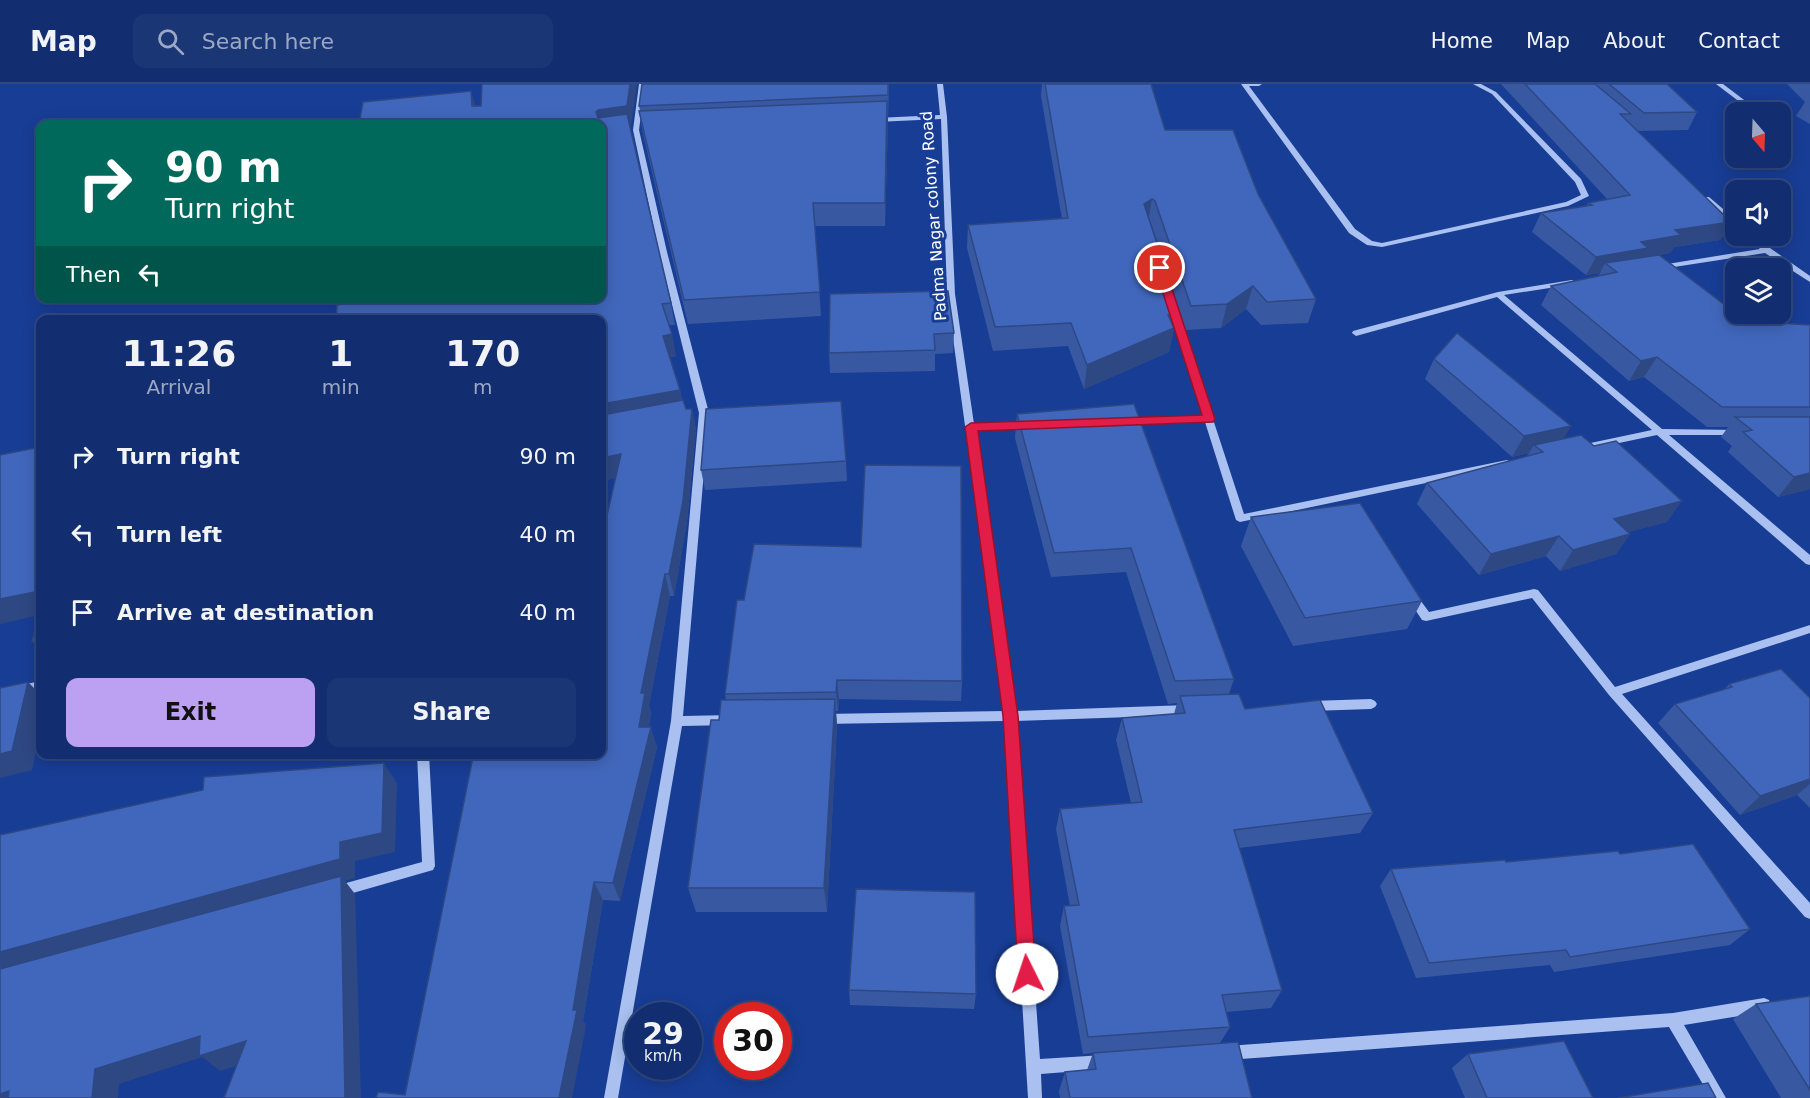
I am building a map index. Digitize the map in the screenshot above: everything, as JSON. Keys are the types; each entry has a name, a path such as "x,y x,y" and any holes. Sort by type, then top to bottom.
{"street":[{"path":"611,1098 677,720 704,413 663,252 636,130 642,84"},
{"name":"Padma Nagar colony Road","path":"940,84 944,117 951,294 1010,716 1035,1098"},
{"path":"1244,84 1259,84"},
{"path":"1244,84 1352,231 1360,238 1382,246 1568,204 1585,196 1578,181 1494,93 1476,84"},
{"path":"1719,84 1743,102"},
{"path":"873,120 944,117"},
{"path":"624,131 648,129"},
{"path":"1699,193 1725,215"},
{"path":"1761,246 1810,280"},
{"path":"1650,269 1766,250"},
{"path":"1356,333 1498,294 1580,281"},
{"path":"1498,294 1810,561"},
{"path":"1170,300 1240,518 1341,501 1521,460"},
{"path":"693,415 704,413"},
{"path":"1114,422 1209,419"},
{"path":"971,427 1043,425"},
{"path":"1567,451 1659,432 1752,432"},
{"path":"1406,589 1426,617 1534,593 1613,692 1810,913"},
{"path":"1613,692 1810,629"},
{"path":"0,695 36,687"},
{"path":"1301,707 1371,704"},
{"path":"808,719 1197,710"},
{"path":"677,720 749,720"},
{"path":"327,894 429,866 423,759"},
{"path":"1211,1054 1673,1020 1776,1002"},
{"path":"1673,1020 1719,1098"},
{"path":"1033,1067 1116,1061"}],"building":[{"path":"482,84 630,84 627,106 596,112 598,118 627,114 671,303 662,304 672,334 663,336 680,390 606,403 606,315 336,315 337,305 348,303 606,303 606,120 360,120 363,102 471,91 472,106 481,106"},
{"path":"642,84 888,84 888,95 639,106"},
{"path":"1045,84 1151,84 1165,130 1233,130 1258,194 1316,299 1267,302 1253,286 1227,304 1191,306 1155,201 1152,199 1144,204 1178,307 1168,308 1171,314 1168,315 1174,328 1087,365 1071,323 995,327 968,225 1068,218"},
{"path":"1525,84 1595,84 1631,114 1620,114 1725,216 1725,223 1675,230 1681,235 1641,242 1648,248 1596,257 1541,213 1592,205 1588,203 1630,195"},
{"path":"1609,84 1667,84 1697,112 1644,113"},
{"path":"887,101 885,203 813,203 820,292 684,300 639,111"},
{"path":"1659,255 1725,305 1725,324 1810,325 1810,407 1722,407 1657,357 1641,361 1551,286 1617,272 1605,263"},
{"path":"948,291 954,333 934,334 935,350 829,353 830,294"},
{"path":"1457,333 1571,426 1524,436 1434,359"},
{"path":"683,400 686,409 692,409 683,501 669,574 665,574 641,693 645,693 639,727 651,727 613,883 594,882 573,1010 577,1010 559,1098 376,1098 378,1092 405,1095 473,759 606,759 606,520 621,454 606,457 606,414"},
{"path":"841,401 846,461 701,470 706,409"},
{"path":"1134,404 1234,679 1175,681 1131,548 1054,553 1017,414"},
{"path":"1735,417 1810,417 1810,473 1794,477 1743,432 1752,430"},
{"path":"1581,435 1594,446 1616,441 1682,501 1614,519 1630,534 1573,550 1559,536 1491,554 1427,483 1543,452 1534,445"},
{"path":"36,448 36,592 0,599 0,455"},
{"path":"865,465 961,466 962,681 837,680 836,692 725,694 737,600 744,600 754,544 861,547"},
{"path":"1360,503 1422,601 1305,618 1251,517"},
{"path":"36,624 36,641 32,642"},
{"path":"1781,669 1810,698 1810,779 1760,796 1675,704 1732,687 1729,684"},
{"path":"28,682 12,751 0,754 0,688"},
{"path":"1239,694 1245,709 1320,700 1373,813 1234,830 1282,990 1222,995 1230,1027 1088,1037 1064,906 1079,905 1060,809 1142,802 1122,718 1185,713 1180,696"},
{"path":"835,699 824,888 688,888 711,720 719,720 721,700"},
{"path":"384,763 382,833 340,842 340,859 0,952 0,835 203,790 204,777"},
{"path":"1693,844 1750,929 1570,957 1566,950 1429,963 1391,869 1505,860 1506,862 1618,851 1620,854"},
{"path":"341,876 345,1098 224,1098 246,1041 199,1056 200,1036 95,1069 92,1098 8,1098 9,1091 0,1094 0,969"},
{"path":"856,889 975,892 976,994 849,990"},
{"path":"1810,996 1810,1090 1756,1004"},
{"path":"1564,1041 1593,1098 1487,1098 1468,1054"},
{"path":"1238,1042 1252,1098 1070,1098 1065,1072 1096,1069 1093,1053"},
{"path":"1708,1083 1716,1098 1618,1098"}],"route":[{"path":"1027,974 1010,716 971,427 1209,419 1160,268"}]}
